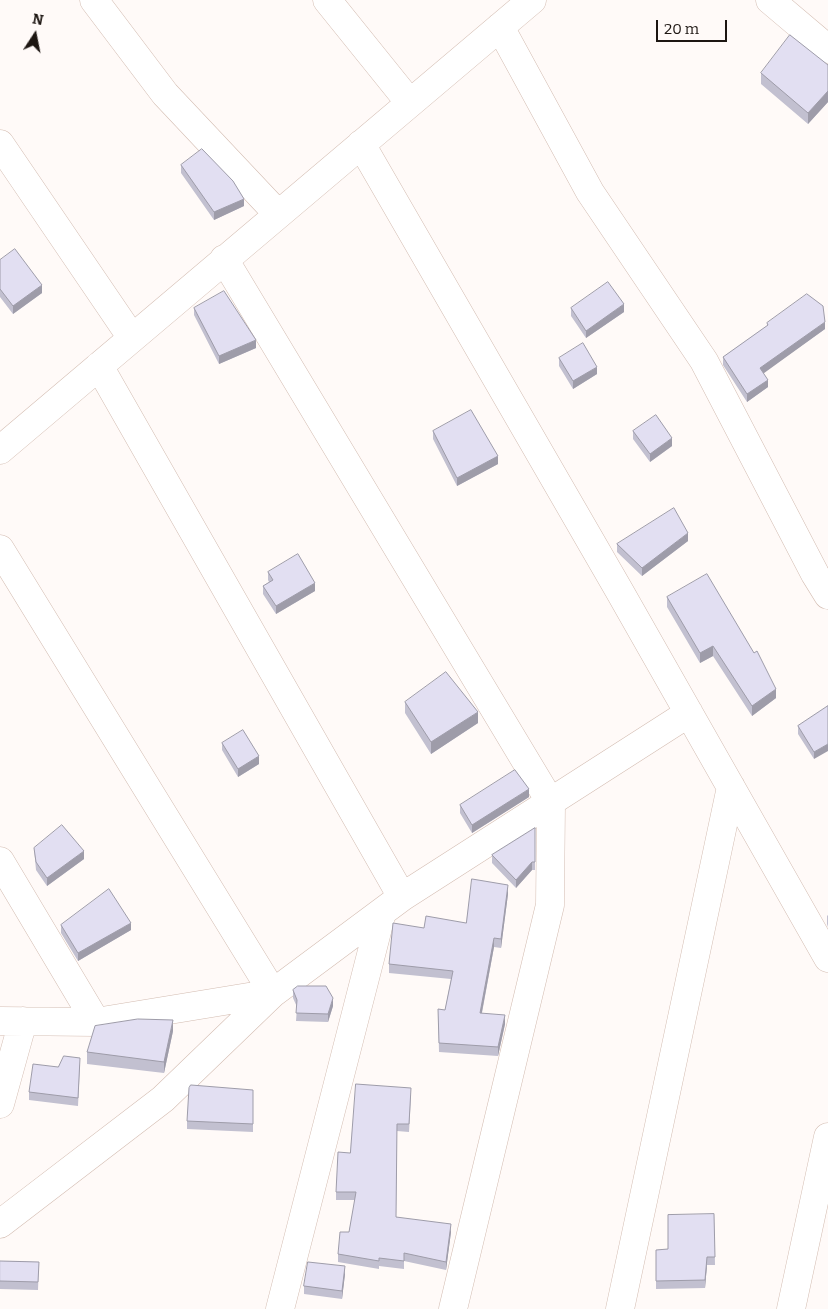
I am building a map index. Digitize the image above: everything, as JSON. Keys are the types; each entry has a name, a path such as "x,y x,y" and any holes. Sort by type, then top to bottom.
{"street":[{"path":"94,0 165,94 278,214"},
{"path":"327,0 410,103"},
{"path":"0,450 532,0"},
{"path":"770,0 828,49"},
{"path":"500,27 590,192 704,360 815,574 828,595"},
{"path":"0,144 132,338"},
{"path":"361,144 828,958"},
{"path":"224,259 551,803 550,905 452,1309"},
{"path":"99,366 392,905 280,1309"},
{"path":"0,549 274,993"},
{"path":"0,1224 163,1099 274,993 392,905 689,713"},
{"path":"620,1309 731,787"},
{"path":"0,861 96,1022"},
{"path":"0,1104 11,1021 96,1022 274,993"},
{"path":"791,1309 828,1137"}],"building":[{"path":"790,35 828,65 828,91 808,113 761,73"},
{"path":"202,149 233,181 244,199 214,212 181,165"},
{"path":"15,249 42,285 13,306 0,289 0,260"},
{"path":"608,282 624,304 586,331 571,308"},
{"path":"224,291 256,340 219,356 194,308"},
{"path":"807,294 823,306 825,322 760,368 768,380 747,394 723,357"},
{"path":"583,343 597,367 573,381 559,358"},
{"path":"471,410 498,456 457,478 433,431"},
{"path":"656,415 672,438 650,454 633,431"},
{"path":"674,508 688,533 642,568 617,544"},
{"path":"298,554 315,583 276,606 263,586 273,580 268,572"},
{"path":"707,574 754,653 757,651 776,689 752,706 713,646 700,653 667,597"},
{"path":"446,672 478,712 431,742 405,702"},
{"path":"828,706 828,744 814,752 798,726"},
{"path":"243,730 259,756 238,769 222,743"},
{"path":"515,770 529,789 472,825 460,805"},
{"path":"62,825 84,851 47,878 36,862 34,848"},
{"path":"535,828 535,862 532,862 516,880 492,855"},
{"path":"472,879 508,885 501,939 494,938 480,1013 505,1015 498,1047 439,1043 438,1009 445,1010 453,971 389,964 393,923 424,928 426,916 466,923"},
{"path":"109,889 131,923 78,953 61,925"},
{"path":"298,986 326,986 333,998 328,1014 296,1013 297,1000 293,990"},
{"path":"138,1019 173,1020 164,1062 87,1052 95,1026"},
{"path":"64,1056 80,1058 78,1098 29,1092 33,1064 58,1067"},
{"path":"356,1084 411,1088 409,1124 397,1124 396,1217 451,1224 446,1262 404,1253 404,1261 379,1258 379,1261 338,1254 340,1232 349,1232 356,1192 336,1192 338,1152 350,1153"},
{"path":"191,1085 253,1090 253,1124 187,1121 189,1088"},
{"path":"714,1214 715,1257 707,1257 705,1280 656,1281 656,1250 668,1249 668,1215"},
{"path":"0,1261 39,1262 38,1282 0,1281"},
{"path":"308,1262 345,1266 342,1291 304,1286"}]}
